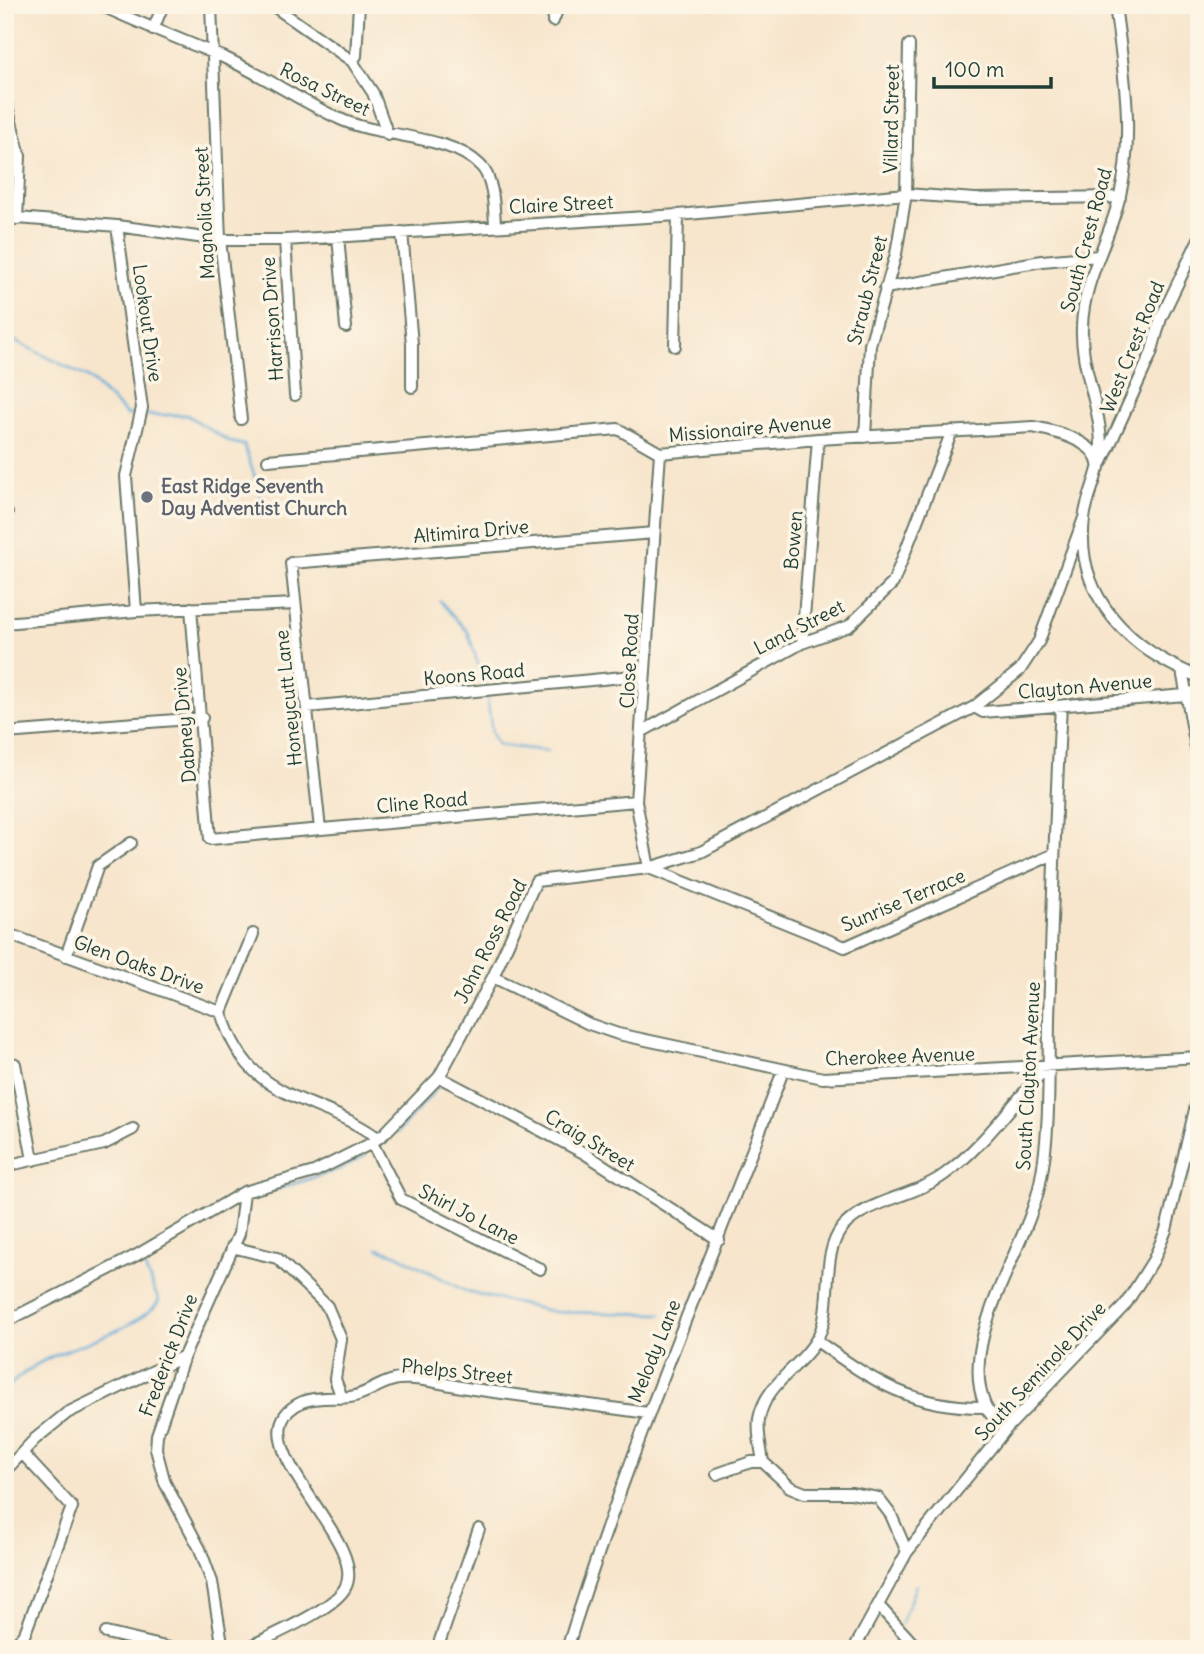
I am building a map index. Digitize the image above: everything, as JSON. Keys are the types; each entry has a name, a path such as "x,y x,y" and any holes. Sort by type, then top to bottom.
{"street":[{"name":"Rosa Street","path":"100,5 214,54 340,120 388,135 437,144 475,160 487,175 495,225"},
{"path":"153,30 163,5"},
{"name":"Magnolia Street","path":"211,5 220,240 241,419"},
{"path":"272,5 352,61 373,93 388,135"},
{"path":"352,61 356,56 359,5"},
{"path":"553,21 559,5"},
{"name":"South Crest Road","path":"1115,5 1125,103 1125,169 1120,197 1086,296 1082,330 1098,409 1100,468 1084,518 1087,568 1105,610 1126,634 1182,670 1199,677"},
{"name":"Villard Street","path":"906,194 909,45"},
{"path":"5,99 20,156 11,218"},
{"name":"Claire Street","path":"11,218 117,226 220,240 285,240 678,215 906,194 975,199 1120,197"},
{"name":"Straub Street","path":"865,437 870,345 896,254 906,194"},
{"path":"675,346 678,215"},
{"name":"Lookout Drive","path":"117,226 142,408 126,476 136,611"},
{"path":"402,232 412,344 412,387"},
{"path":"338,236 346,327"},
{"name":"West Crest Road","path":"1100,468 1152,354 1161,318 1199,239"},
{"name":"Harrison Drive","path":"285,240 295,395"},
{"path":"885,288 1055,259 1098,256"},
{"name":"Missionaire Avenue","path":"268,460 618,429 660,453 818,439 1006,428 1048,430 1093,452 1100,468"},
{"name":"Land Street","path":"643,731 802,643 849,626 893,583 952,431"},
{"name":"Bowen","path":"802,643 818,439"},
{"name":"Close Road","path":"649,868 636,801 643,731 644,675 660,453"},
{"name":"John Ross Road","path":"5,1322 137,1255 244,1192 314,1172 375,1140 439,1077 493,977 537,881 649,868 701,852 974,707 1009,681 1029,658 1084,518"},
{"name":"Altimira Drive","path":"291,563 653,533"},
{"name":"Honeycutt Lane","path":"291,563 320,829"},
{"path":"5,623 136,611 295,604"},
{"name":"Dabney Drive","path":"191,608 210,839"},
{"path":"1182,670 1199,764"},
{"name":"Koons Road","path":"307,707 644,675"},
{"name":"Clayton Avenue","path":"974,707 983,712 1185,695 1199,690"},
{"name":"South Clayton Avenue","path":"986,1408 980,1389 981,1345 1040,1185 1046,1146 1052,855 1061,706"},
{"path":"5,733 202,718"},
{"name":"Cline Road","path":"210,839 636,801"},
{"path":"66,956 98,866 131,843"},
{"name":"Sunrise Terrace","path":"649,868 845,947 1052,855"},
{"name":"Glen Oaks Drive","path":"5,933 220,1012 242,1059 266,1083 375,1140"},
{"path":"220,1012 253,934"},
{"name":"Cherokee Avenue","path":"493,977 589,1024 618,1034 783,1071 846,1078 1199,1057"},
{"path":"5,1060 15,1064 33,1160"},
{"path":"907,1552 891,1515 878,1498 851,1493 804,1493 790,1487 763,1462 759,1422 769,1392 817,1341 827,1307 829,1270 838,1233 854,1216 923,1189 947,1173 1048,1066"},
{"name":"Melody Lane","path":"567,1649 594,1560 648,1413 719,1240 783,1071"},
{"name":"Craig Street","path":"439,1077 584,1153 719,1240"},
{"name":"South Seminole Drive","path":"854,1649 907,1552 1006,1429 1125,1305 1154,1259 1166,1230 1199,1093"},
{"path":"5,1166 104,1144 133,1129"},
{"name":"Shirl Jo Lane","path":"375,1140 401,1199 540,1269"},
{"name":"Frederick Drive","path":"223,1649 212,1582 200,1549 165,1483 156,1449 157,1435 184,1356 239,1234 244,1192"},
{"path":"232,1247 277,1258 327,1306 341,1339 335,1379 342,1398"},
{"path":"817,1341 867,1377 899,1394 954,1408 986,1408 1006,1429"},
{"path":"5,1471 66,1413 184,1356"},
{"name":"Phelps Street","path":"245,1649 326,1606 344,1590 348,1569 345,1552 298,1482 282,1445 282,1425 291,1410 303,1402 353,1397 398,1379 648,1413"},
{"path":"5,1645 16,1644 25,1633 72,1507 22,1453"},
{"path":"717,1474 751,1462 763,1462"},
{"path":"437,1649 480,1529"},
{"path":"878,1605 918,1649"},
{"path":"106,1633 174,1649"}],"waterway":[{"path":"5,336 89,378 127,415 134,415"},
{"path":"147,415 187,415 230,442 244,445 265,507 287,508"},
{"path":"440,601 468,632 484,684"},
{"path":"487,696 492,733 498,745 547,751"},
{"path":"397,1133 438,1087"},
{"path":"380,1145 387,1141"},
{"path":"271,1191 340,1169 366,1155"},
{"path":"5,1390 42,1361 125,1327 151,1310 159,1301 143,1264 191,1229"},
{"path":"378,1248 398,1255 467,1292 555,1312 661,1314"},
{"path":"901,1624 916,1585"},
{"path":"892,1649 898,1634"}],"place":[{"name":"East Ridge Seventh Day Adventist Church","path":"147,497"}]}
